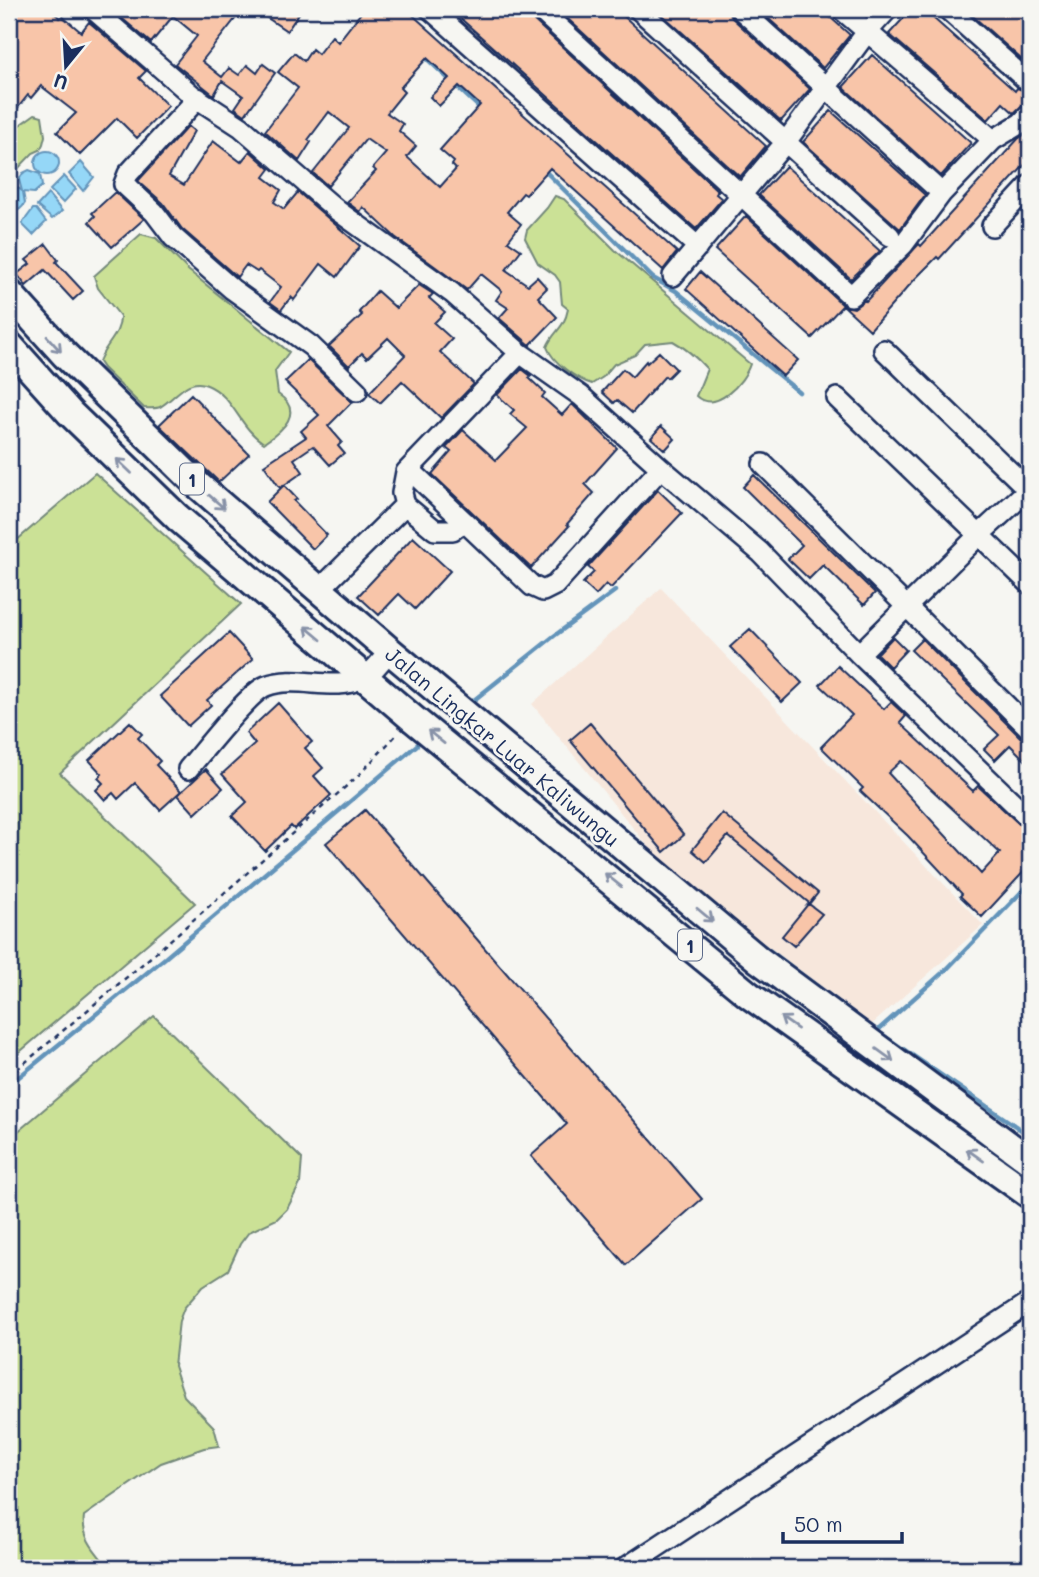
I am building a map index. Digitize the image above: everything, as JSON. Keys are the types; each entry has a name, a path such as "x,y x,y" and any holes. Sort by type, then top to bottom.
{"highway":[{"name":"Jalan Lingkar Luar Kaliwungu","path":"9,293 65,355 199,486 390,651 759,960 1030,1161"},
{"name":"Jalan Lingkar Luar Kaliwungu","path":"9,345 70,413 177,517 412,718 749,995 1030,1195"}],"street":[{"path":"95,9 198,98 241,127 338,211 452,293 520,353 581,396 760,552 859,654 1030,819"},
{"path":"430,9 698,247"},
{"path":"539,9 851,296 903,245 941,194 993,140 1021,123 1030,114"},
{"path":"638,9 890,236"},
{"path":"740,9 934,186"},
{"path":"841,9 993,140"},
{"path":"673,276 785,143 867,32 888,9"},
{"path":"947,9 1024,78"},
{"path":"198,98 128,174 124,184 154,212 173,237 232,289 311,346 357,391"},
{"path":"992,226 1023,207 1030,185"},
{"path":"859,654 980,534 1030,489 884,350"},
{"path":"464,521 453,530 435,530 405,505 402,493 408,471 520,353"},
{"path":"837,398 1030,584"},
{"path":"763,464 1030,729"},
{"path":"408,471 532,586 543,591 555,585 661,468"},
{"path":"319,590 405,505"},
{"path":"187,769 231,719 264,687 285,682 340,685 365,677 390,651"},
{"path":"625,1568 1030,1302"}],"path":[{"path":"9,1076 152,956 358,776 412,718"}],"shaded area":[{"path":"661,588 983,925 868,1028 682,888 532,704"}],"green space":[{"path":"35,114 42,116 45,136 43,144 40,150 33,153 9,178 9,129"},
{"path":"555,196 564,199 615,250 750,364 742,380 728,394 712,401 704,401 696,396 707,369 673,341 645,344 635,355 614,364 603,377 592,384 572,374 554,359 547,347 564,321 568,309 562,304 560,282 538,263 525,238 527,230"},
{"path":"141,234 156,238 188,270 289,352 275,371 278,394 286,401 290,414 278,433 264,443 248,429 224,397 207,385 200,383 187,386 160,407 144,408 99,362 118,329 120,316 98,288 94,276"},
{"path":"95,473 241,604 60,773 195,903 9,1061 9,547"},
{"path":"154,1016 302,1159 300,1184 287,1209 277,1219 249,1232 228,1270 203,1286 184,1308 179,1321 174,1366 184,1396 214,1427 219,1446 204,1448 161,1463 84,1516 87,1538 109,1568 9,1568 9,1139"}],"water":[{"path":"47,151 55,155 59,163 55,171 47,175 39,171 35,163 39,155"},
{"path":"81,162 94,177 83,191 69,174"},
{"path":"29,170 40,174 42,186 34,193 23,192 25,203 16,211 9,210 9,189 18,188 22,191 19,180 23,173"},
{"path":"64,176 76,189 63,203 50,190"},
{"path":"48,194 62,211 52,219 37,206"},
{"path":"33,209 36,209 46,222 33,235 22,224"}],"building":[{"path":"9,9 49,9 81,32 89,22 146,71 139,78 168,106 137,138 117,118 80,155 57,132 76,113 41,86 31,98 28,95 9,119"},
{"path":"111,9 243,9 202,61 222,77 229,68 239,75 247,65 257,73 263,64 275,73 245,115 235,108 243,96 222,81 214,95 175,64 197,36 173,16 151,43"},
{"path":"254,9 302,9 287,31"},
{"path":"364,9 406,9 677,252 663,270 550,168 507,212 521,224 508,241 521,250 506,270 528,285 537,277 547,288 538,297 557,317 530,345 499,318 508,308 496,300 502,291 481,274 467,290 395,237 363,207 360,212 347,202 376,171 373,168 386,153 366,139 328,186 313,173 349,128 329,112 308,140 311,142 299,161 265,131 298,88 278,72 294,53 304,61 312,49 318,54 332,36 338,42","holes":["427,58 449,78 430,97 439,106 459,86 480,105 440,150 454,162 452,165 456,169 440,187 407,157 416,146 399,131 403,124 387,113 404,92 400,88"]},
{"path":"450,9 527,9 531,18 718,191 716,194 722,199 696,229"},
{"path":"557,9 616,9 766,146 740,177"},
{"path":"656,9 728,9 732,18 810,89 781,121"},
{"path":"758,9 821,9 850,35 823,68"},
{"path":"912,9 923,9 1015,91 1017,88 1030,88 1030,102 1014,113 1003,103 988,120 889,34"},
{"path":"965,9 1030,9 1030,67"},
{"path":"872,55 971,143 941,176 843,87"},
{"path":"831,111 925,195 900,229 803,142"},
{"path":"188,126 194,131 169,176 184,185 213,141 241,162 250,151 270,169 264,177 281,190 274,202 284,209 298,192 360,246 337,277 321,264 294,300 291,297 281,310 270,302 281,287 259,270 257,272 246,265 237,277 182,229 163,203 138,181"},
{"path":"1030,131 1030,159 870,330 844,306 854,308 866,301 919,244 921,246 1018,139"},
{"path":"786,166 880,251 851,279 759,195"},
{"path":"115,192 144,219 112,247 89,222 95,216 92,213"},
{"path":"746,216 843,305 812,338 715,250"},
{"path":"46,244 58,260 56,262 83,291 73,300 45,270 26,286 17,274 30,264 26,260"},
{"path":"700,272 798,360 783,376 686,289"},
{"path":"419,285 433,294 429,298 445,312 434,323 452,339 440,352 474,384 441,418 402,381 380,403 369,393 405,355 388,338 367,358 362,353 349,366 329,346 362,315 359,312 377,291 396,308"},
{"path":"659,352 676,369 667,378 665,376 632,413 617,400 614,403 602,392 623,369 632,377 646,361 647,363"},
{"path":"308,360 352,402 328,426 342,442 338,446 344,453 330,465 313,446 294,459 303,472 280,488 264,465 306,437 301,431 319,415 285,382"},
{"path":"522,369 545,393 542,397 562,415 572,404 617,448 585,484 594,493 531,568 432,474 451,452 446,448 463,430 496,460 527,428 510,414 514,410 497,395"},
{"path":"191,394 249,454 219,482 159,425"},
{"path":"661,426 675,439 665,450 651,438"},
{"path":"754,475 875,593 864,605 823,565 809,579 788,559 802,545 743,487"},
{"path":"284,485 297,499 294,501 327,535 313,549 267,502"},
{"path":"658,490 682,513 611,588 606,584 596,595 583,583 594,572 588,567"},
{"path":"413,537 450,571 415,609 399,594 379,615 358,596"},
{"path":"750,629 802,683 782,702 730,647"},
{"path":"229,633 253,659 207,700 211,705 188,726 160,696"},
{"path":"893,637 906,650 890,667 877,654"},
{"path":"922,639 1021,738 1030,741 1030,765 1010,745 995,760 984,749 999,735 911,650"},
{"path":"838,666 884,709 891,702 906,716 900,723 973,791 978,786 1030,834 1030,865 982,917 908,836 860,791 863,788 821,747 852,715 820,685","holes":["901,761 1000,853 981,874 888,773"]},
{"path":"278,703 312,742 305,748 323,768 314,776 331,795 294,829 291,826 265,851 232,816 247,802 222,774 255,744 246,733"},
{"path":"130,722 142,734 138,738 160,761 156,765 181,791 160,810 135,783 118,799 113,793 105,800 96,790 103,783 98,778 102,774 89,760"},
{"path":"590,723 684,835 664,852 570,740"},
{"path":"206,769 223,788 195,814 178,795"},
{"path":"365,810 702,1199 626,1265 531,1156 567,1124 326,843"},
{"path":"722,813 818,893 809,904 822,914 794,946 782,936 809,903 728,836 706,862 692,850"}],"waterway":[{"path":"423,55 483,111"},
{"path":"542,168 653,278 676,291 799,392"},
{"path":"469,704 615,591"},
{"path":"9,1085 165,958 417,745"},
{"path":"877,1031 948,968 1030,883"},
{"path":"749,935 877,1031 1030,1136"}]}
